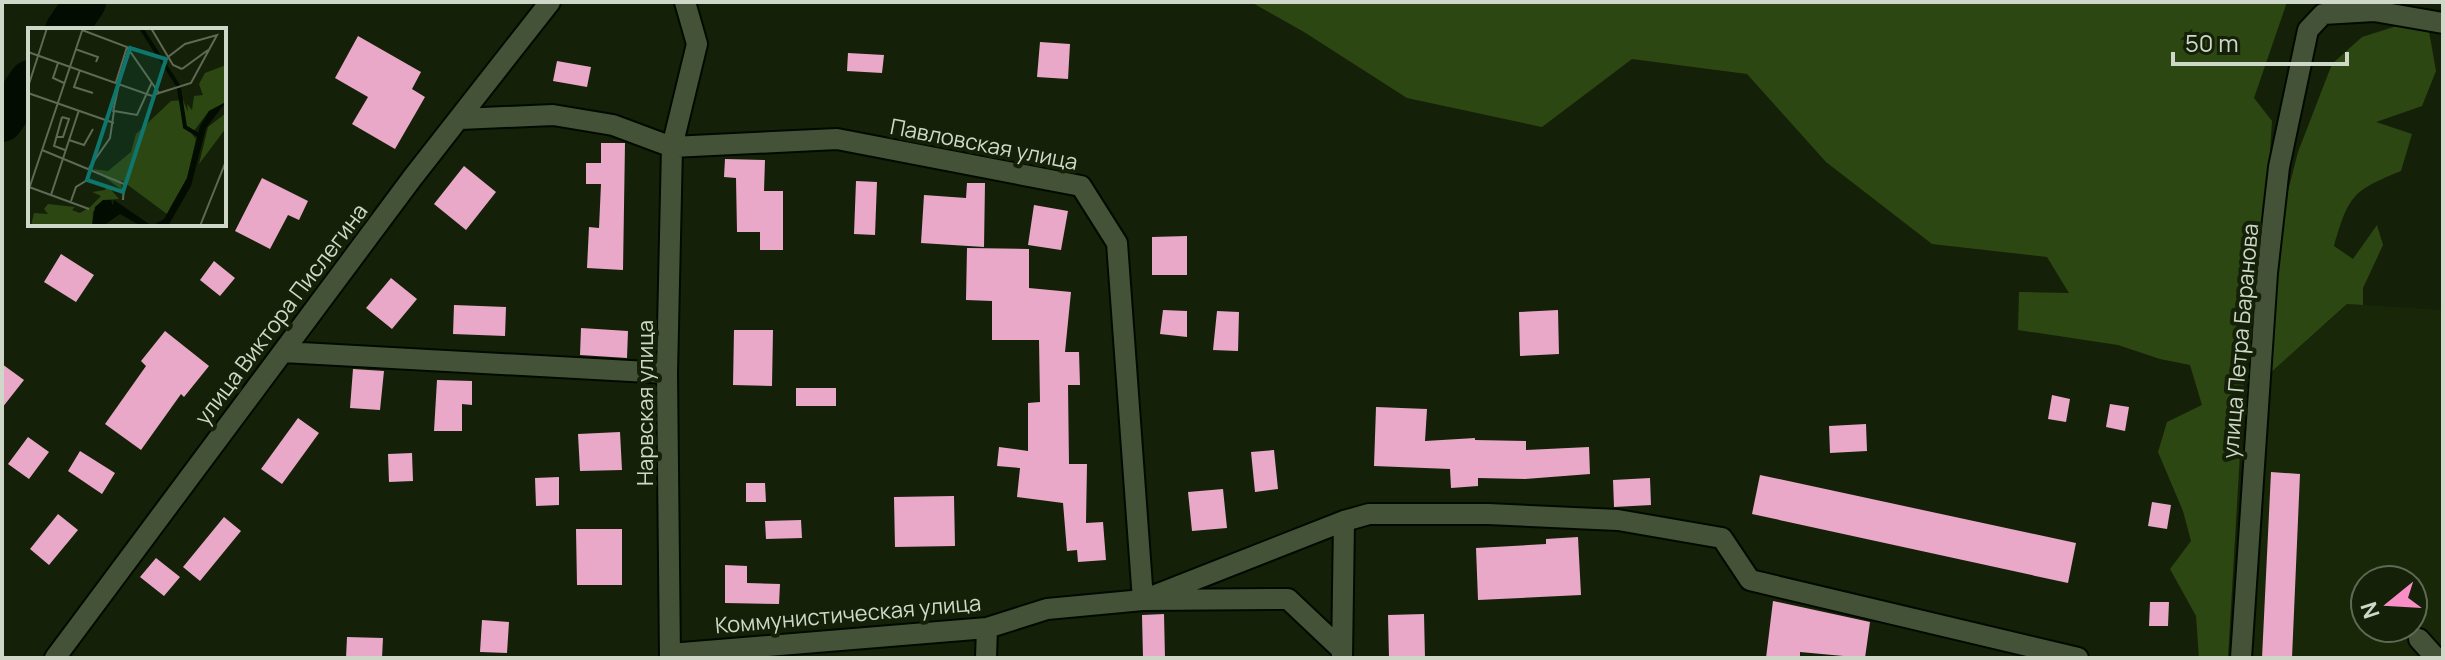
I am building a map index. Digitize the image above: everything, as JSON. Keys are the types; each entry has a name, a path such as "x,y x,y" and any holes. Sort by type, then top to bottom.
{"street":[{"name":"улица Виктора Пислегина","path":"55,658 413,177 550,2"},
{"name":"Нарвская улица","path":"670,656 667,373 672,147 697,44 685,2"},
{"name":"улица Петра Баранова","path":"2241,658 2267,273 2279,167 2308,30 2323,14 2374,11 2443,23"},
{"name":"Павловская улица","path":"460,119 553,115 613,125 672,147 837,139 1081,186 1117,243 1143,600"},
{"path":"283,352 667,373"},
{"path":"1143,600 1369,514 1503,514 1618,520 1722,538 1750,580 2078,658"},
{"path":"1342,654 1344,521"},
{"name":"Коммунистическая улица","path":"670,656 987,628 1047,609 1143,600 1288,599 1342,654"},
{"path":"986,658 987,628"}],"shaded area":[{"path":"1251,2 2287,2 2254,98 2272,121 2266,212 2248,318 2228,658 2199,658 2196,616 2170,569 2191,541 2183,511 2158,452 2167,422 2202,405 2190,365 2118,345 2018,330 2019,292 2069,293 2047,257 1932,244 1826,162 1747,74 1632,59 1542,127 1407,98"},
{"path":"2427,20 2436,71 2422,106 2376,122 2412,134 2401,171 2372,184 2355,197 2344,216 2334,246 2353,259 2377,225 2383,245 2363,288 2363,305 2347,304 2268,375 2280,222 2298,152 2332,64 2362,37"},
{"path":"2348,304 2443,310 2443,658 2251,658 2268,375"}],"building":[{"path":"358,36 421,72 412,89 425,97 395,149 352,124 368,97 335,78"},
{"path":"1040,42 1070,44 1068,79 1037,77"},
{"path":"848,53 884,55 882,73 847,71"},
{"path":"557,61 591,67 587,87 553,81"},
{"path":"601,143 625,143 623,270 587,268 589,227 599,228 601,184 586,184 586,163 601,163"},
{"path":"725,159 765,160 764,191 783,191 783,250 760,250 760,232 737,232 736,178 724,177"},
{"path":"464,166 496,192 466,230 434,204"},
{"path":"262,178 308,201 299,220 288,215 270,249 235,231"},
{"path":"856,181 877,182 875,235 854,234"},
{"path":"967,183 985,183 984,247 921,243 924,195 966,198"},
{"path":"1034,205 1068,211 1061,250 1028,245"},
{"path":"1187,236 1187,275 1152,275 1152,237"},
{"path":"967,248 1029,249 1029,288 1071,292 1065,352 1079,352 1080,385 1068,385 1069,464 1087,464 1086,523 1103,522 1106,560 1078,562 1077,550 1067,551 1063,503 1017,497 1020,468 997,466 999,447 1028,451 1028,403 1040,402 1039,340 992,340 992,301 966,300"},
{"path":"61,254 94,275 76,302 44,282"},
{"path":"214,261 235,278 220,296 200,280"},
{"path":"391,278 417,299 392,329 366,308"},
{"path":"454,305 506,307 505,336 453,334"},
{"path":"1163,310 1187,311 1187,337 1160,334"},
{"path":"1558,310 1559,354 1520,356 1519,312"},
{"path":"1217,311 1239,312 1238,351 1213,350"},
{"path":"581,328 628,331 627,358 580,355"},
{"path":"734,330 773,330 772,386 733,385"},
{"path":"165,331 209,366 184,397 181,394 141,450 105,424 146,366 141,361"},
{"path":"2,364 24,380 2,408"},
{"path":"353,369 384,371 380,410 350,408"},
{"path":"437,380 472,381 472,405 462,404 462,431 434,431"},
{"path":"796,388 836,388 836,406 796,406"},
{"path":"2052,395 2070,399 2066,422 2048,419"},
{"path":"2110,404 2129,407 2125,431 2106,427"},
{"path":"1376,407 1427,409 1425,441 1475,438 1526,441 1526,450 1589,447 1590,474 1525,479 1478,478 1478,486 1451,488 1450,469 1374,466"},
{"path":"298,418 319,433 282,484 261,469"},
{"path":"1866,424 1867,451 1830,453 1829,426"},
{"path":"620,432 622,470 580,471 578,434"},
{"path":"28,437 49,452 29,479 8,464"},
{"path":"1274,450 1278,489 1255,492 1251,452"},
{"path":"80,451 115,473 102,494 68,471"},
{"path":"412,453 413,481 389,482 388,454"},
{"path":"2271,472 2300,474 2292,658 2262,658"},
{"path":"1760,475 2076,543 2068,583 1752,514"},
{"path":"559,477 559,505 536,506 535,478"},
{"path":"1650,478 1651,505 1614,507 1613,480"},
{"path":"746,483 765,483 766,502 746,502"},
{"path":"1223,489 1227,528 1192,531 1188,492"},
{"path":"954,496 955,546 895,547 894,497"},
{"path":"2152,502 2171,505 2167,529 2148,526"},
{"path":"58,514 78,530 49,565 30,549"},
{"path":"224,517 241,531 200,581 183,567"},
{"path":"801,520 802,538 766,539 765,521"},
{"path":"576,529 622,529 622,585 577,585"},
{"path":"1578,537 1581,595 1478,600 1476,548 1546,544 1546,539"},
{"path":"156,558 180,577 164,596 140,577"},
{"path":"725,565 747,566 747,583 780,584 779,604 725,603"},
{"path":"1773,601 1870,622 1865,658 1800,652 1800,658 1766,658"},
{"path":"2150,602 2169,602 2168,626 2149,626"},
{"path":"1164,614 1165,658 1143,658 1142,615"},
{"path":"1424,614 1425,658 1389,658 1388,615"},
{"path":"482,620 509,622 507,653 480,652"},
{"path":"347,637 383,638 382,658 346,658"}],"waterway":[{"path":"67,28 85,2"},
{"path":"2,121 28,84"}]}
